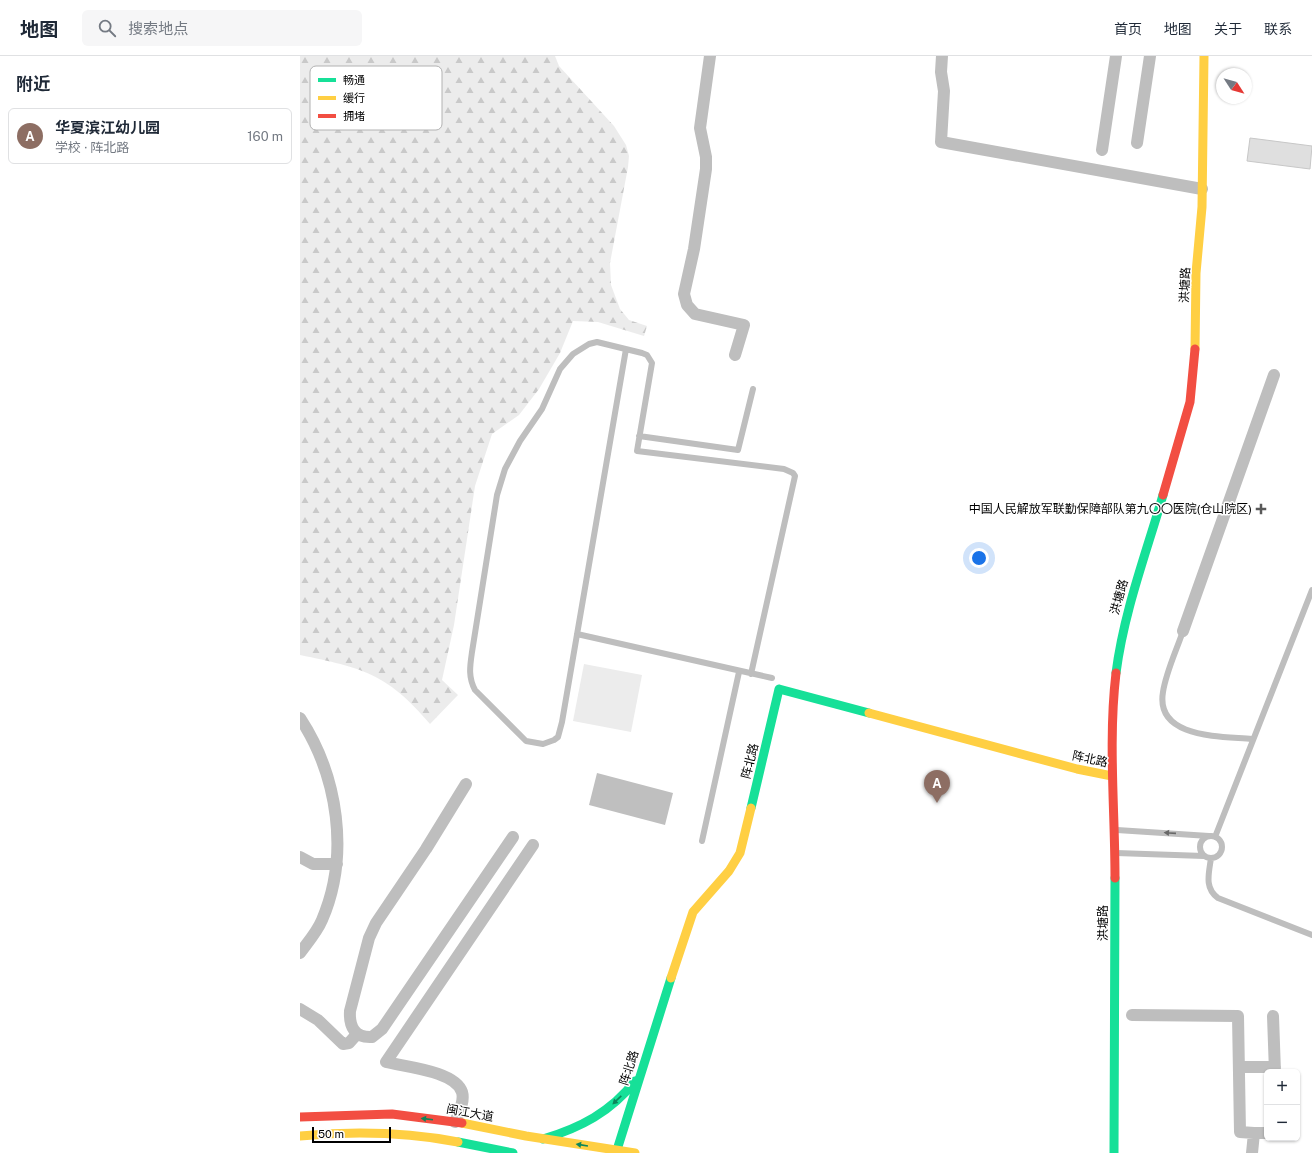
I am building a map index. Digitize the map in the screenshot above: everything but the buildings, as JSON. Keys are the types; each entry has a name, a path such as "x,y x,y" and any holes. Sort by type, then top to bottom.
{"street":[{"path":"710,56 700,128 706,157 706,168 694,249 685,286 685,300 695,314 744,325 735,355"},
{"path":"942,56 941,72 944,91 941,142 1202,189"},
{"path":"1102,150 1116,56"},
{"path":"1137,143 1150,56"},
{"name":"洪塘路","path":"1114,1153 1115,830 1112,776 1115,684 1123,626 1190,402 1195,350 1196,273 1202,189 1204,56"},
{"path":"1183,631 1274,375"},
{"name":"阵北路","path":"617,1152 641,1070 692,912 698,902 727,875 740,853 780,689 1077,769 1112,776"},
{"path":"300,720 319,756 331,789 337,829 337,864 332,888 322,921 300,952"},
{"path":"466,784 373,929 350,1011 352,1029 357,1034 372,1037 382,1029 513,836"},
{"path":"455,1122 463,1098 462,1092 454,1082 440,1075 386,1062 533,845"},
{"path":"300,857 314,864 337,864"},
{"path":"300,1009 318,1020 343,1044 350,1043 357,1034"},
{"path":"1132,1016 1238,1016 1240,1132 1264,1133"},
{"path":"1273,1016 1275,1069"},
{"path":"1239,1067 1264,1069"},
{"path":"543,1138 568,1131 602,1112 626,1091 641,1070"},
{"name":"闽江大道","path":"300,1117 392,1114 455,1122 617,1152 635,1153"},
{"path":"300,1136 368,1132 399,1134 429,1137 513,1153"},
{"path":"1252,1153 1254,1133"}],"lane":[{"path":"626,349 562,722 558,737 543,744 526,741 475,690 470,679 473,644 500,481 511,456 542,409 557,374 566,361 581,348 597,342 626,349 647,355 652,363 637,451 784,469 793,473 795,476 751,674"},
{"path":"639,436 738,450 753,389"},
{"path":"690,457 692,443"},
{"path":"1204,856 1200,850 1201,843 1212,836 1312,590"},
{"path":"1183,631 1163,691 1163,706 1168,718 1185,730 1191,732 1252,739"},
{"path":"577,634 739,672 772,678"},
{"path":"702,841 739,672"},
{"path":"1115,830 1212,836 1221,842 1222,850 1218,856 1211,858 1204,856 1115,853"},
{"path":"1211,858 1208,884 1212,892 1218,898 1312,935"}],"green space":[{"path":"300,56 555,56 559,66 614,126 626,145 629,156 628,167 610,263 611,285 620,309 629,320 647,326 644,336 598,322 573,321 560,353 539,389 519,415 492,434 475,486 454,625 442,680 458,695 430,724 415,707 400,694 386,683 372,675 340,664 300,655"},
{"path":"584,664 642,675 631,732 573,721"}],"shaded area":[{"path":"597,773 673,793 665,825 589,805"}],"traffic: fast":[{"path":"1116,673 1124,627 1163,495"},
{"path":"751,808 779,689 869,713"},
{"path":"1114,1153 1115,878"},
{"path":"616,1153 671,978"},
{"path":"543,1139 570,1130 594,1118 616,1102 635,1081"},
{"path":"458,1142 513,1153"}],"traffic: slow":[{"path":"1195,349 1196,273 1202,207 1204,56"},
{"path":"869,713 1077,769 1112,776"},
{"path":"671,978 693,912 729,871 740,853 751,808"},
{"path":"462,1123 526,1136 635,1153"},
{"path":"300,1136 340,1133 379,1133 418,1136 458,1142"}],"traffic: jam":[{"path":"1163,495 1190,402 1195,349"},
{"path":"1115,878 1112,724 1116,673"},
{"path":"300,1117 392,1114 462,1123"}],"place":[{"name":"中国人民解放军联勤保障部队第九〇〇医院(仓山院区)","path":"1261,509"},
{"name":"华夏滨江幼儿园","path":"937,803"}]}
